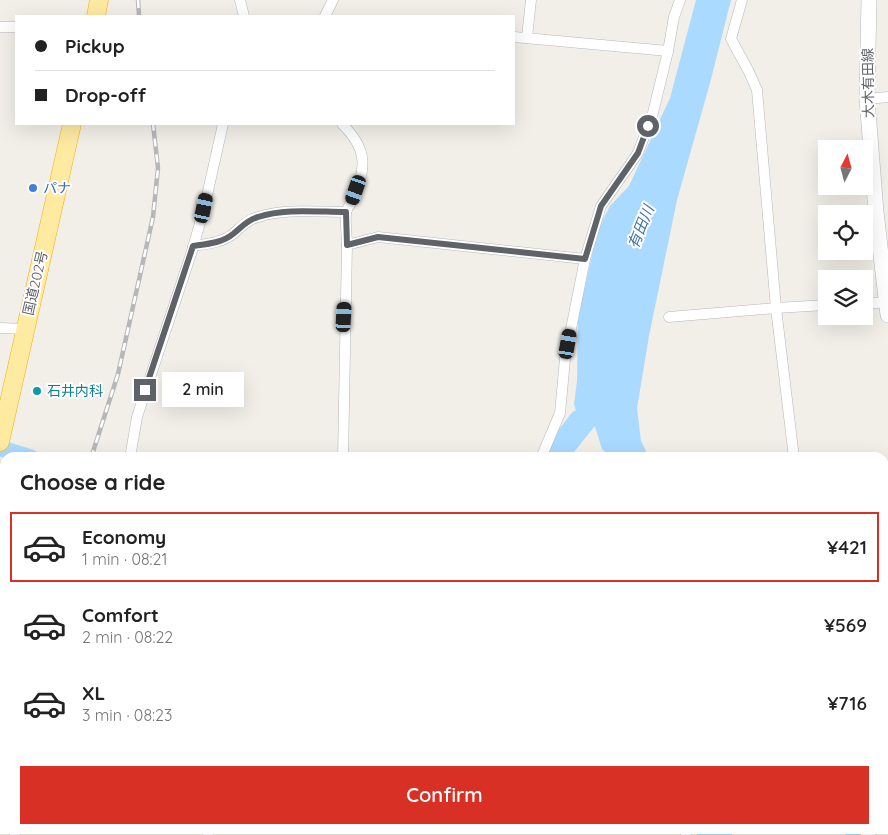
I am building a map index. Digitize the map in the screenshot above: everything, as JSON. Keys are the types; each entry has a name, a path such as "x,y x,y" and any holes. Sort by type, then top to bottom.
{"highway":[{"path":"96,15 99,0"},
{"name":"国道202号","path":"1,436 72,125"}],"main road":[{"name":"大木有田線","path":"868,0 867,99 876,212 888,306"}],"street":[{"path":"240,0 244,15"},
{"path":"326,15 333,0"},
{"path":"527,37 531,0"},
{"path":"544,452 560,413 565,359 585,259 601,206 638,153 653,113 674,17 680,0"},
{"path":"742,0 731,39 757,90 776,308 793,452"},
{"path":"0,27 15,28"},
{"path":"515,37 668,51"},
{"path":"867,99 888,97"},
{"path":"131,452 137,418 145,390 204,208 223,125"},
{"path":"343,125 353,135 364,159 353,200 346,212 343,452"},
{"path":"193,246 220,241 232,234 244,223 258,216 285,212 346,212"},
{"path":"347,245 378,237 585,259"},
{"path":"669,318 818,305"},
{"path":"873,305 888,306"},
{"path":"0,328 25,329"}],"water":[{"name":"有田川","path":"696,0 731,0 677,200 649,336 637,408 641,441 646,452 605,452 602,449 592,417 586,415 578,418 574,404 577,381 578,317 598,229 610,206 629,186 670,98"},
{"path":"697,834 732,834 732,835"}],"waterway":[{"path":"552,452 578,418 567,448 591,418 601,397"},
{"path":"0,448 13,452"}],"railway":[{"path":"138,0 139,15"},
{"path":"93,452 118,374 153,217 158,168 153,125"}],"place":[{"name":"パナ","path":"33,188"},
{"name":"石井内科","path":"37,391"}],"route":[{"path":"145,390 193,246 220,241 232,234 244,223 258,216 285,212 346,212 347,245 378,237 585,259 601,206 638,153 648,126"}]}
